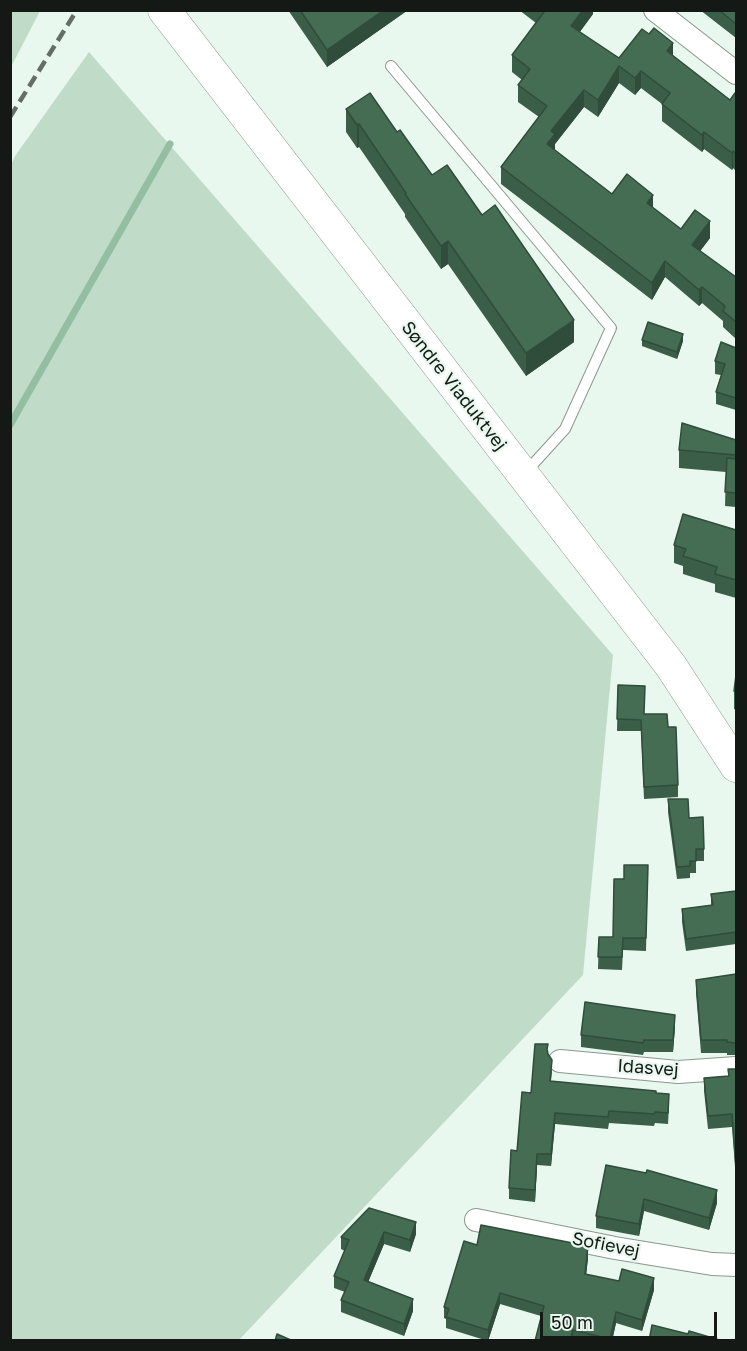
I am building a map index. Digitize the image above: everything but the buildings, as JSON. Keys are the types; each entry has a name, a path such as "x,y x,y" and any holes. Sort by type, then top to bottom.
{"main road":[{"name":"Søndre Viaduktvej","path":"164,10 671,666 736,766"}],"street":[{"path":"655,10 736,73"},
{"name":"Idasvej","path":"560,1061 678,1072 736,1068"},
{"name":"Sofievej","path":"476,1220 615,1248 712,1264 736,1265"}],"lane":[{"path":"391,66 611,328 565,429 523,475"}],"green space":[{"path":"10,11 40,11 11,67"},
{"path":"89,52 613,655 583,975 239,1340 11,1340 11,165 15,156"}],"waterway":[{"path":"10,425 170,144"}],"railway":[{"path":"10,117 77,10"}]}
